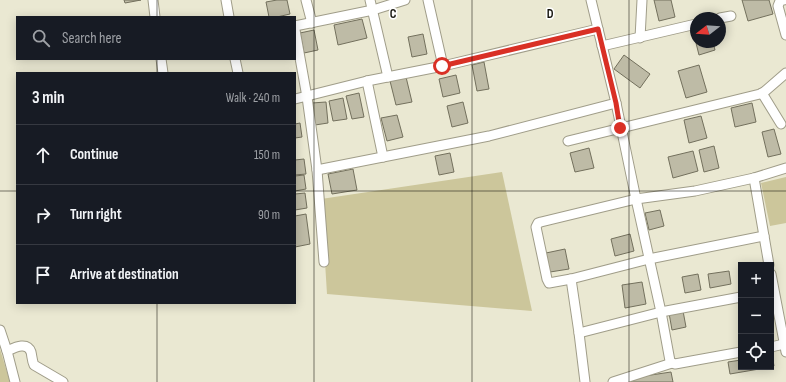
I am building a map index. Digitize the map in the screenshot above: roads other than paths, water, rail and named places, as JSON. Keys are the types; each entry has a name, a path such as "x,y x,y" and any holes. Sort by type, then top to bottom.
{"street":[{"path":"153,0 155,16"},
{"path":"226,0 229,16"},
{"path":"306,0 312,23"},
{"path":"370,0 388,77"},
{"path":"296,26 373,10 405,0"},
{"path":"428,0 442,66"},
{"path":"591,0 616,103 620,128 661,312 670,361 672,363"},
{"path":"640,38 642,0"},
{"path":"784,0 780,1 778,6 786,35"},
{"path":"726,17 731,16"},
{"path":"602,46 690,26"},
{"path":"296,99 367,81 442,66 598,29"},
{"path":"296,36 307,97 317,170 324,262"},
{"path":"161,60 163,72"},
{"path":"235,60 238,72"},
{"path":"568,141 762,94 786,72"},
{"path":"367,81 383,157"},
{"path":"762,94 781,124"},
{"path":"317,170 489,136 616,103"},
{"path":"764,236 649,259 571,279 549,283 536,230 538,223 636,199 694,191 754,178 786,168"},
{"path":"754,178 768,262"},
{"path":"571,279 585,382"},
{"path":"774,295 784,330 785,348 774,347"},
{"path":"579,333 661,312 738,298"},
{"path":"0,330 15,382"},
{"path":"7,351 22,346 26,347 30,351 34,365 63,382"},
{"path":"613,382 672,363 675,364 738,353"}]}
